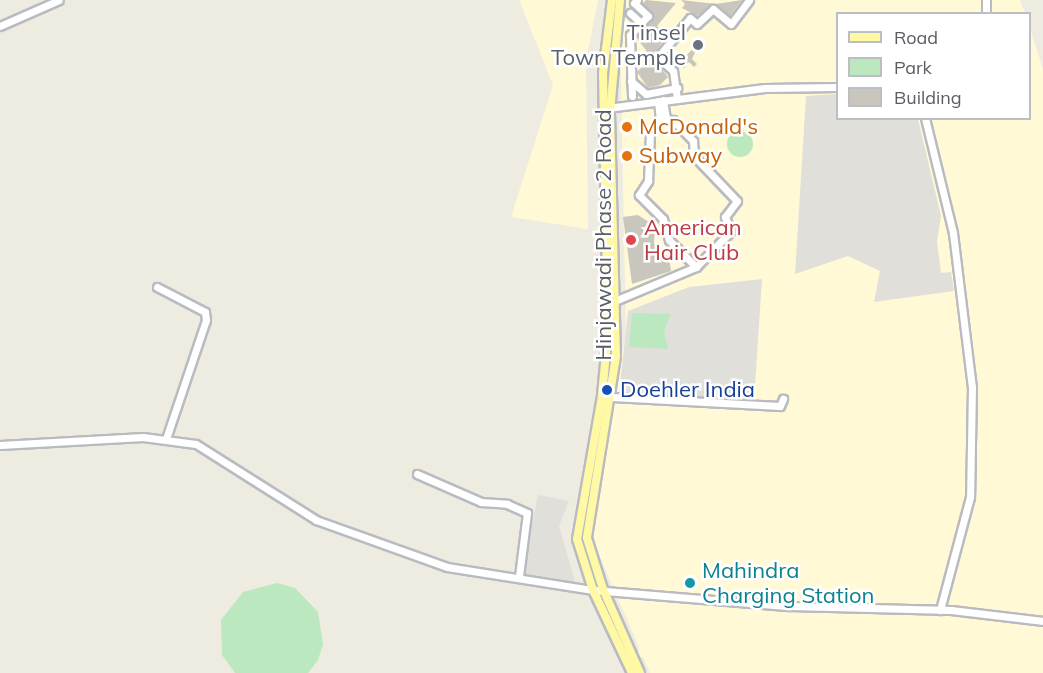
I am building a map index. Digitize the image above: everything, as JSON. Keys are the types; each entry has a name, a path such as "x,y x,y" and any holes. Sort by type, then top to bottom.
{"main road":[{"name":"Hinjawadi Phase 2 Road","path":"612,0 607,108 609,309 602,396 577,527 598,590 632,673"},
{"name":"Hinjawadi Phase 2 Road","path":"620,0 607,108 617,300 612,397 587,531 598,590 640,673"},
{"path":"602,396 612,397"}],"street":[{"path":"0,26 58,0"},
{"path":"637,0 634,3 648,16 630,35 630,96 677,88"},
{"path":"677,99 673,71 658,57 690,18 697,24 713,9 730,24 749,0"},
{"path":"986,7 996,8"},
{"path":"630,13 641,23"},
{"path":"631,81 646,94"},
{"path":"607,108 765,88 836,87"},
{"path":"617,300 696,267 731,231 725,217 737,202 694,156 693,141 663,119 661,101"},
{"path":"663,119 650,133 648,181 639,195 663,219 669,240 696,267"},
{"path":"925,120 956,253 972,387 970,497 940,610"},
{"path":"157,287 205,312 206,320 165,439"},
{"path":"612,397 780,406 783,399"},
{"path":"0,445 165,439 210,452 266,491 343,532 447,567 519,576 598,590 789,606 940,610 1043,621"},
{"path":"417,474 481,502 507,504 527,513 519,576"}],"shaded area":[{"path":"519,0 598,0 586,62 588,229 511,217 553,85"},
{"path":"626,0 1020,0 1025,12 836,12 836,120 1031,120 1031,31 1043,69 1043,673 650,673 643,657 638,657 639,647 588,530 626,334 620,34"},
{"path":"836,94 836,120 918,120 941,216 937,242 941,273 951,272 954,291 874,302 880,271 848,256 795,274 806,96"},
{"path":"762,279 754,401 619,393 628,311 689,287"},
{"path":"538,495 569,501 559,526 576,585 522,576"}],"green space":[{"path":"740,131 749,135 753,144 749,153 740,157 731,153 727,144 731,135"},
{"path":"632,313 671,314 664,330 668,349 629,347"},
{"path":"277,583 295,588 318,612 323,644 318,660 308,673 235,673 222,655 221,620 243,592"}],"building":[{"path":"646,0 676,3 657,26 667,35 652,57 668,77 660,85 648,88 637,72 651,57 636,37 653,18 643,3"},
{"path":"681,0 713,4 697,16 682,8 685,4"},
{"path":"742,0 730,16 716,4"},
{"path":"701,40 692,59 697,64 694,67 689,62 684,68 675,60 679,55 683,59"},
{"path":"638,215 655,226 654,243 669,258 671,271 632,284 623,217"}],"place":[{"name":"Tinsel Town Temple","path":"698,45"},
{"name":"McDonald's","path":"627,127"},
{"name":"Subway","path":"627,156"},
{"name":"American Hair Club","path":"631,240"},
{"name":"Doehler India","path":"607,390"},
{"name":"Mahindra Charging Station","path":"690,583"}]}
